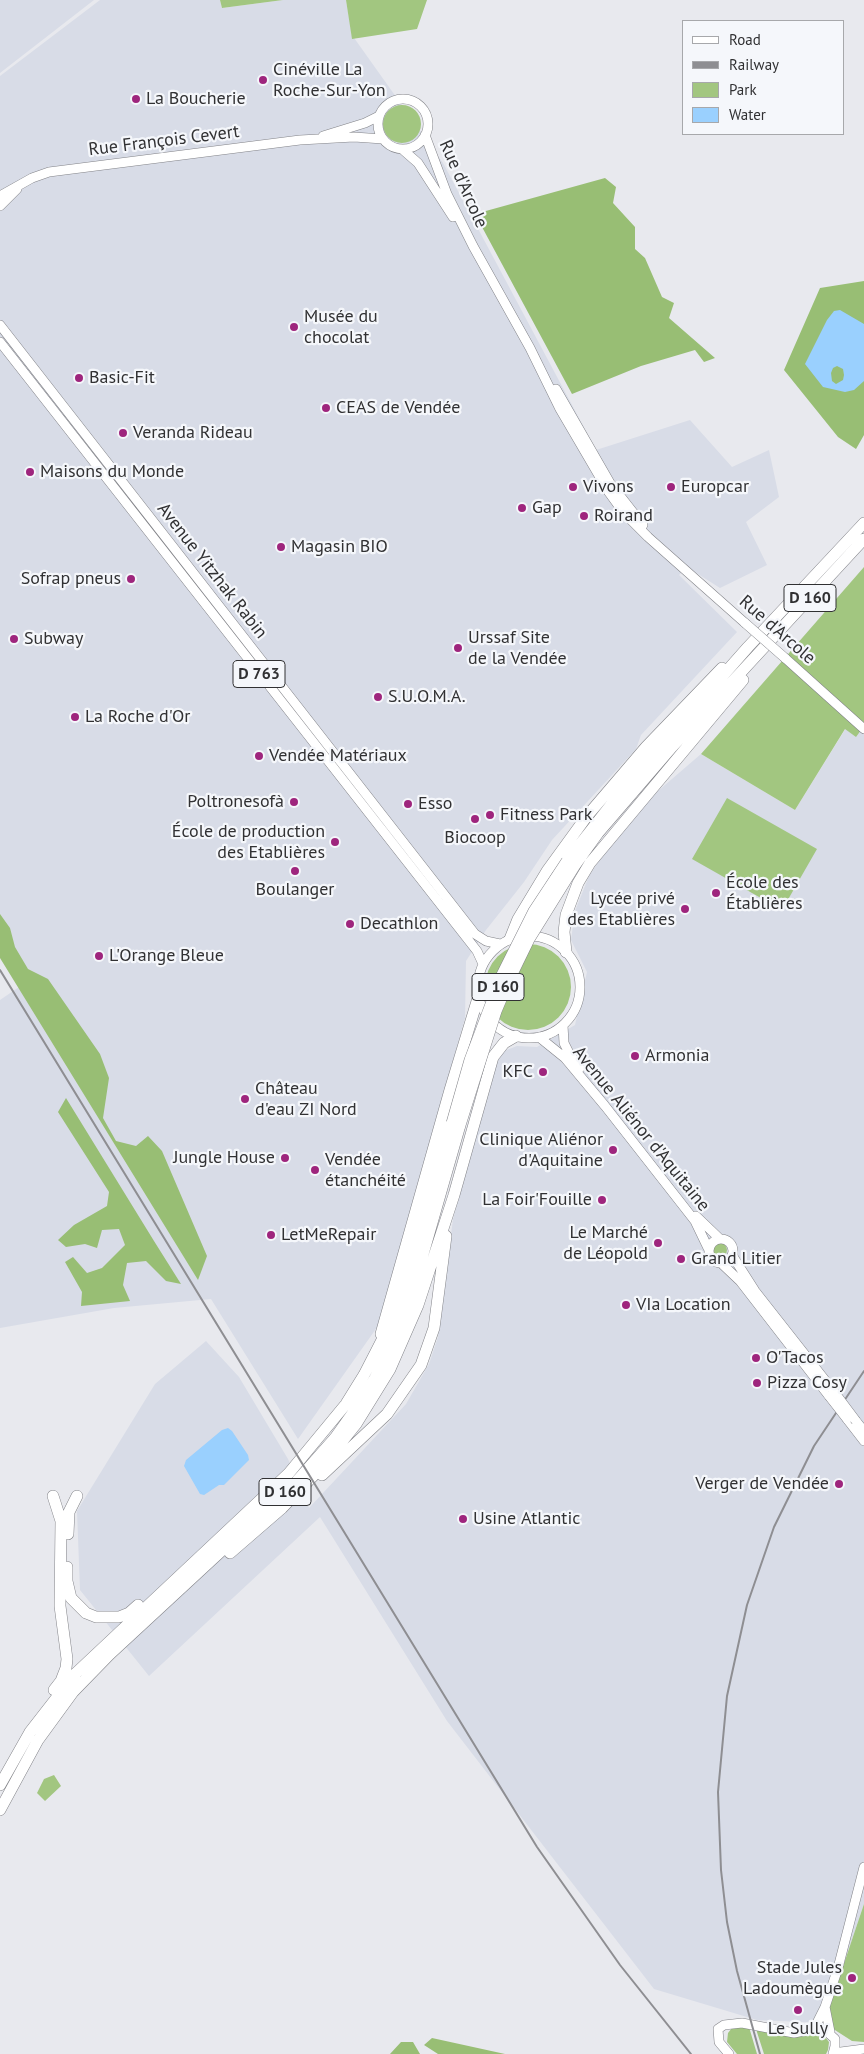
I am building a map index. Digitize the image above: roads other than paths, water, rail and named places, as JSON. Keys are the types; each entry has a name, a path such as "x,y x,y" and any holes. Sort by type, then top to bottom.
{"highway":[{"name":"D 160","path":"0,1785 10,1764 46,1710 76,1673 289,1473 346,1404 378,1351 399,1307 456,1124 496,1011 533,932 571,863 629,782 748,647 864,523"},
{"name":"D 160","path":"571,863 672,747 864,539"},
{"name":"D 160","path":"505,942 547,871 586,816 710,678 748,647"},
{"path":"566,952 564,928 570,903 590,863 750,672 756,657"},
{"path":"378,1351 382,1326 478,998"},
{"path":"160,1607 176,1601 282,1508 339,1446 367,1406 390,1369 418,1305 454,1195 493,1057 504,1043 516,1036"},
{"name":"D 160","path":"0,1810 20,1769 58,1710 110,1654 304,1474 335,1438 369,1387 386,1355 414,1288 456,1124"},
{"path":"282,1508 293,1502 387,1414 421,1365 434,1328 444,1245 454,1195"},
{"path":"46,1710 49,1696 61,1681 67,1659 60,1606 61,1521 53,1496"},
{"path":"77,1496 72,1505 68,1520 67,1581 71,1598 86,1612 108,1618 129,1613 144,1600 157,1595"}],"main road":[{"path":"405,99 412,101 423,109 426,115 425,135 415,145 402,149 395,148 383,139 379,132 379,116 382,110 392,101 405,99"},
{"name":"Rue François Cevert","path":"315,138 365,123 379,116"},
{"name":"Rue d'Arcole","path":"425,135 447,194 473,246 530,348 610,483 668,556 864,729"},
{"name":"Rue François Cevert","path":"0,196 32,178 49,172 315,138 365,137 383,139"},
{"name":"Rue d'Arcole","path":"402,149 418,163 473,246"},
{"name":"Rue François Cevert","path":"0,206 20,185"},
{"name":"Avenue Yitzhak Rabin","path":"0,325 475,934 486,941 505,942"},
{"name":"Avenue Yitzhak Rabin","path":"0,342 477,951 483,964"},
{"path":"534,936 552,941 566,952 575,965 580,989 576,1005 563,1025 539,1037 516,1036 496,1026 488,1018 478,998 477,982 483,964 505,942 534,936"},
{"name":"Avenue Aliénor d'Aquitaine","path":"563,1025 564,1043 569,1053 698,1218 719,1238"},
{"name":"Avenue Aliénor d'Aquitaine","path":"539,1037 564,1058 605,1106 695,1221 708,1248"},
{"path":"721,1263 728,1261 732,1255 733,1248 730,1242 719,1238 712,1242 708,1248 711,1259 721,1263 745,1288 830,1393 851,1420 864,1441"},
{"path":"732,1255 755,1291 830,1393"},
{"path":"851,1420 864,1431"},
{"path":"814,2029 825,2007 838,1968 864,1867"},
{"path":"825,2007 832,2035 833,2053 860,2049"},
{"path":"729,2054 717,2038 718,2029 724,2025 755,2024 794,2033 822,2028 860,2049"}],"water":[{"path":"840,310 864,324 864,381 854,390 845,392 823,387 805,364 827,320 834,311","holes":["837,366 843,369 843,380 836,384 832,381 831,373 833,368"]},
{"path":"228,1428 248,1455 249,1460 224,1485 219,1485 204,1495 200,1494 184,1466 186,1460 222,1430"}],"railway":[{"path":"0,970 537,1847 620,1965 691,2054"},
{"path":"760,2054 737,1971 727,1922 721,1870 718,1792 727,1696 747,1605 774,1527 814,1446 864,1371"}],"place":[{"name":"Cinéville La Roche-Sur-Yon","path":"263,80"},
{"name":"La Boucherie","path":"136,99"},
{"name":"Musée du chocolat","path":"294,327"},
{"name":"Basic-Fit","path":"79,378"},
{"name":"CEAS de Vendée","path":"326,408"},
{"name":"Veranda Rideau","path":"123,433"},
{"name":"Maisons du Monde","path":"30,472"},
{"name":"Vivons","path":"573,487"},
{"name":"Europcar","path":"671,487"},
{"name":"Gap","path":"522,508"},
{"name":"Roirand","path":"584,516"},
{"name":"Magasin BIO","path":"281,547"},
{"name":"Sofrap pneus","path":"131,579"},
{"name":"Subway","path":"14,639"},
{"name":"Urssaf Site de la Vendée","path":"458,648"},
{"name":"S.U.O.M.A.","path":"378,697"},
{"name":"La Roche d'Or","path":"75,717"},
{"name":"Vendée Matériaux","path":"259,756"},
{"name":"Poltronesofà","path":"294,802"},
{"name":"Esso","path":"408,804"},
{"name":"Fitness Park","path":"490,815"},
{"name":"Biocoop","path":"475,819"},
{"name":"École de production des Etablières","path":"335,842"},
{"name":"Boulanger","path":"295,871"},
{"name":"École des Établières","path":"716,893"},
{"name":"Lycée privé des Etablières","path":"685,909"},
{"name":"Decathlon","path":"350,924"},
{"name":"L'Orange Bleue","path":"99,956"},
{"name":"Armonia","path":"635,1056"},
{"name":"KFC","path":"543,1072"},
{"name":"Château d'eau ZI Nord","path":"245,1099"},
{"name":"Clinique Aliénor d'Aquitaine","path":"613,1150"},
{"name":"Jungle House","path":"285,1158"},
{"name":"Vendée étanchéité","path":"315,1170"},
{"name":"La Foir'Fouille","path":"602,1200"},
{"name":"LetMeRepair","path":"271,1235"},
{"name":"Le Marché de Léopold","path":"658,1243"},
{"name":"Grand Litier","path":"681,1259"},
{"name":"VIa Location","path":"626,1305"},
{"name":"O'Tacos","path":"756,1358"},
{"name":"Pizza Cosy","path":"757,1383"},
{"name":"Verger de Vendée","path":"839,1484"},
{"name":"Usine Atlantic","path":"463,1519"},
{"name":"Stade Jules Ladoumègue","path":"852,1978"},
{"name":"Le Sully","path":"798,2010"}]}
